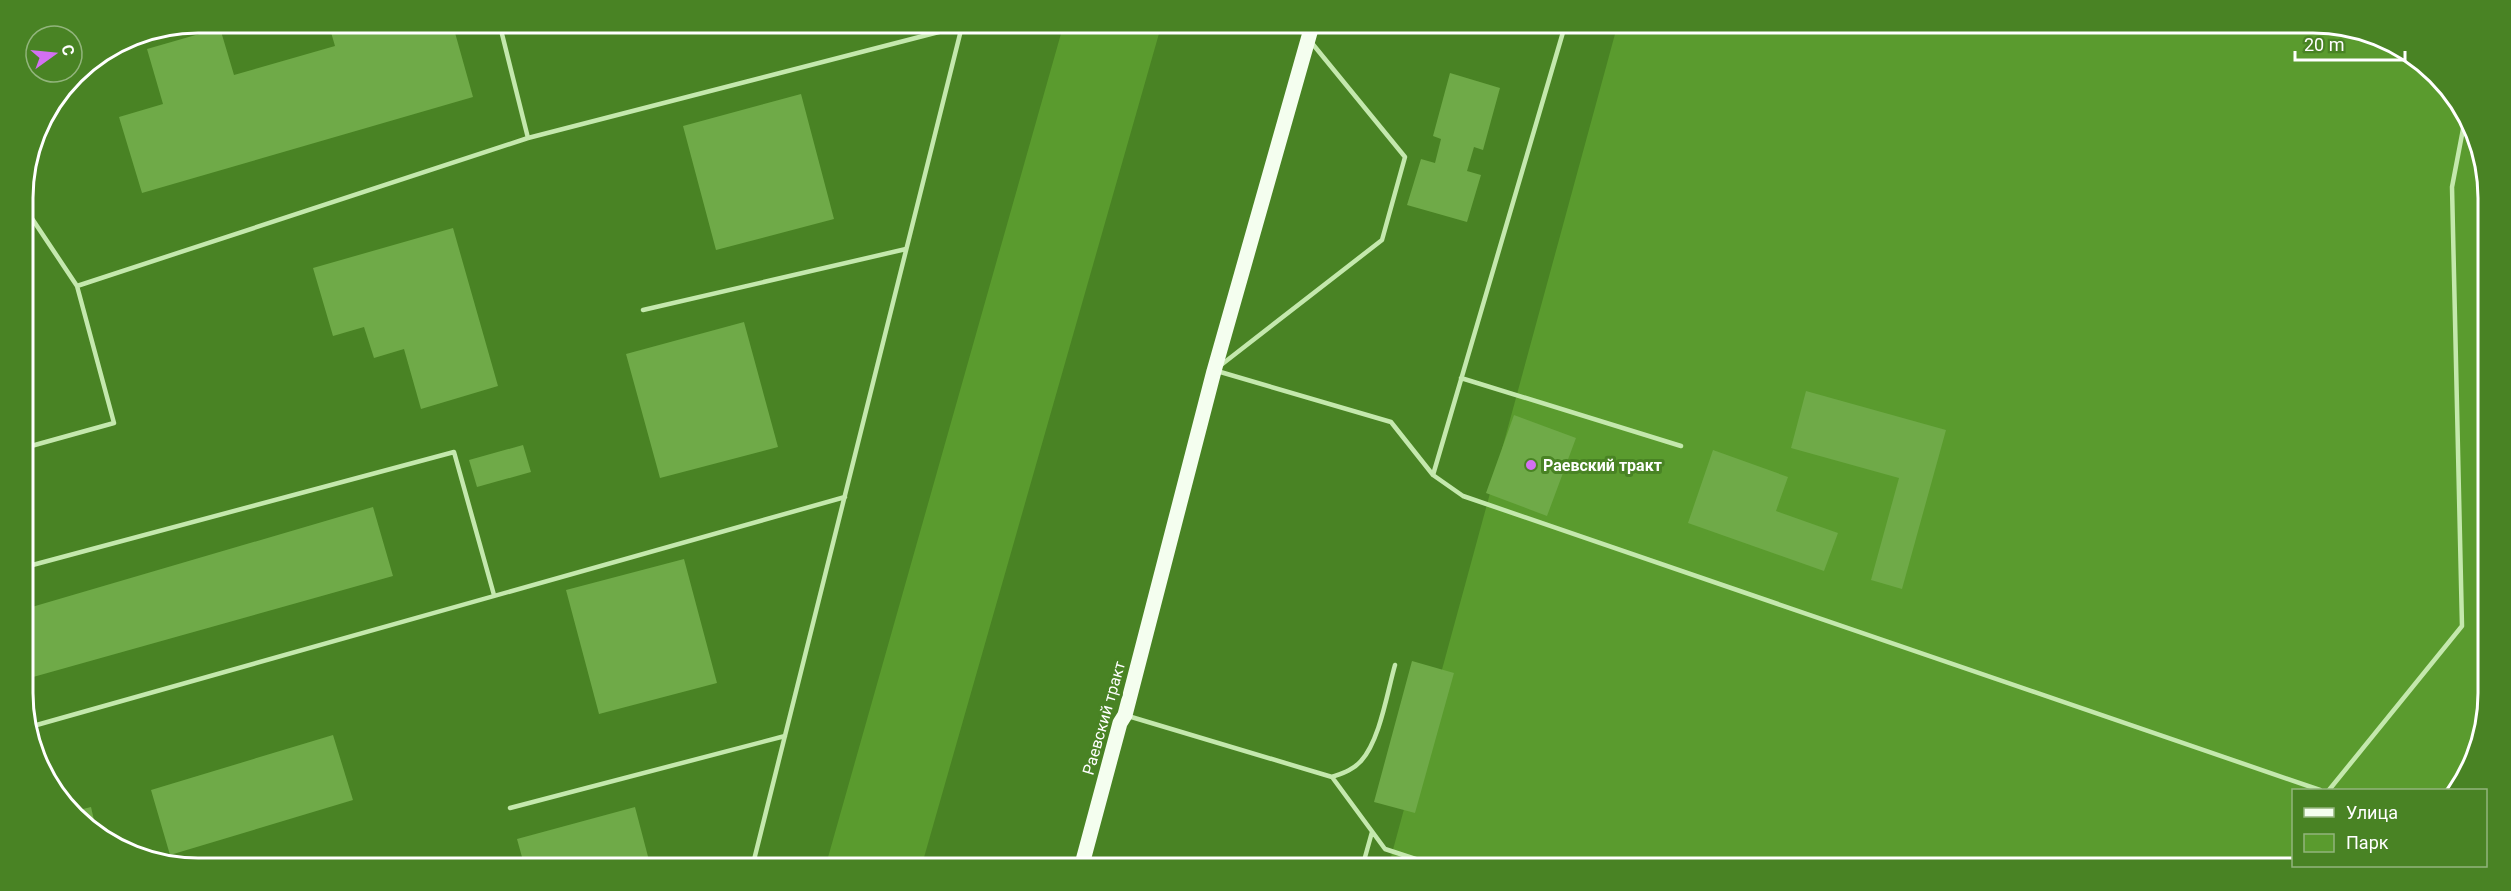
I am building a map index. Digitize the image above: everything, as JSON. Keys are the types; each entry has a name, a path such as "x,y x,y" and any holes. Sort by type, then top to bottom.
{"main road":[{"name":"Раевский тракт","path":"1084,858 1120,723 1125,715 1214,370 1310,33"}],"lane":[{"path":"502,33 528,138"},
{"path":"77,286 528,138 928,33"},
{"path":"754,858 960,33"},
{"path":"1433,475 1563,33"},
{"path":"1214,370 1382,240 1405,157 1308,40"},
{"path":"2330,789 2462,626 2452,187 2463,130"},
{"path":"33,220 77,286 114,423 33,446"},
{"path":"643,310 906,249"},
{"path":"1214,370 1391,422 1433,475 1463,496 2317,789"},
{"path":"1461,378 1681,446"},
{"path":"33,565 454,452 494,595"},
{"path":"36,725 845,497"},
{"path":"1125,715 1332,777 1347,772 1367,753 1373,741 1395,665"},
{"path":"510,808 785,736"},
{"path":"1332,777 1385,849 1412,858"},
{"path":"1365,858 1372,832"}],"green space":[{"path":"1061,33 1159,33 924,858 828,858"},
{"path":"1615,33 2335,34 2366,42 2396,55 2430,81 2444,98 2456,116 2472,155 2477,176 2478,198 2477,715 2461,766 2447,789 2292,789 2292,858 1391,858"}],"building":[{"path":"203,33 221,33 234,75 335,46 331,33 455,33 473,97 142,193 119,117 163,104 147,49"},
{"path":"1450,73 1500,88 1483,150 1474,147 1467,171 1481,175 1467,222 1407,205 1421,159 1435,163 1441,139 1433,136"},
{"path":"801,94 834,219 716,250 683,126"},
{"path":"453,228 498,386 421,409 404,349 374,358 364,327 333,336 313,268"},
{"path":"744,322 778,447 660,478 626,354"},
{"path":"1806,391 1946,430 1902,589 1871,580 1899,478 1791,448"},
{"name":"Раевский тракт","path":"1514,415 1576,438 1547,516 1486,493"},
{"path":"523,445 531,472 477,487 469,460"},
{"path":"1713,450 1788,477 1776,511 1838,533 1824,571 1688,523"},
{"path":"373,507 393,576 33,677 33,607"},
{"path":"684,559 717,683 599,714 566,590"},
{"path":"1412,661 1454,673 1415,813 1374,802"},
{"path":"333,735 353,800 170,855 151,790"},
{"path":"91,807 94,821 89,817 81,809"},
{"path":"635,807 648,858 522,858 517,839"}],"place":[{"name":"Раевский тракт","path":"1531,465"}]}
